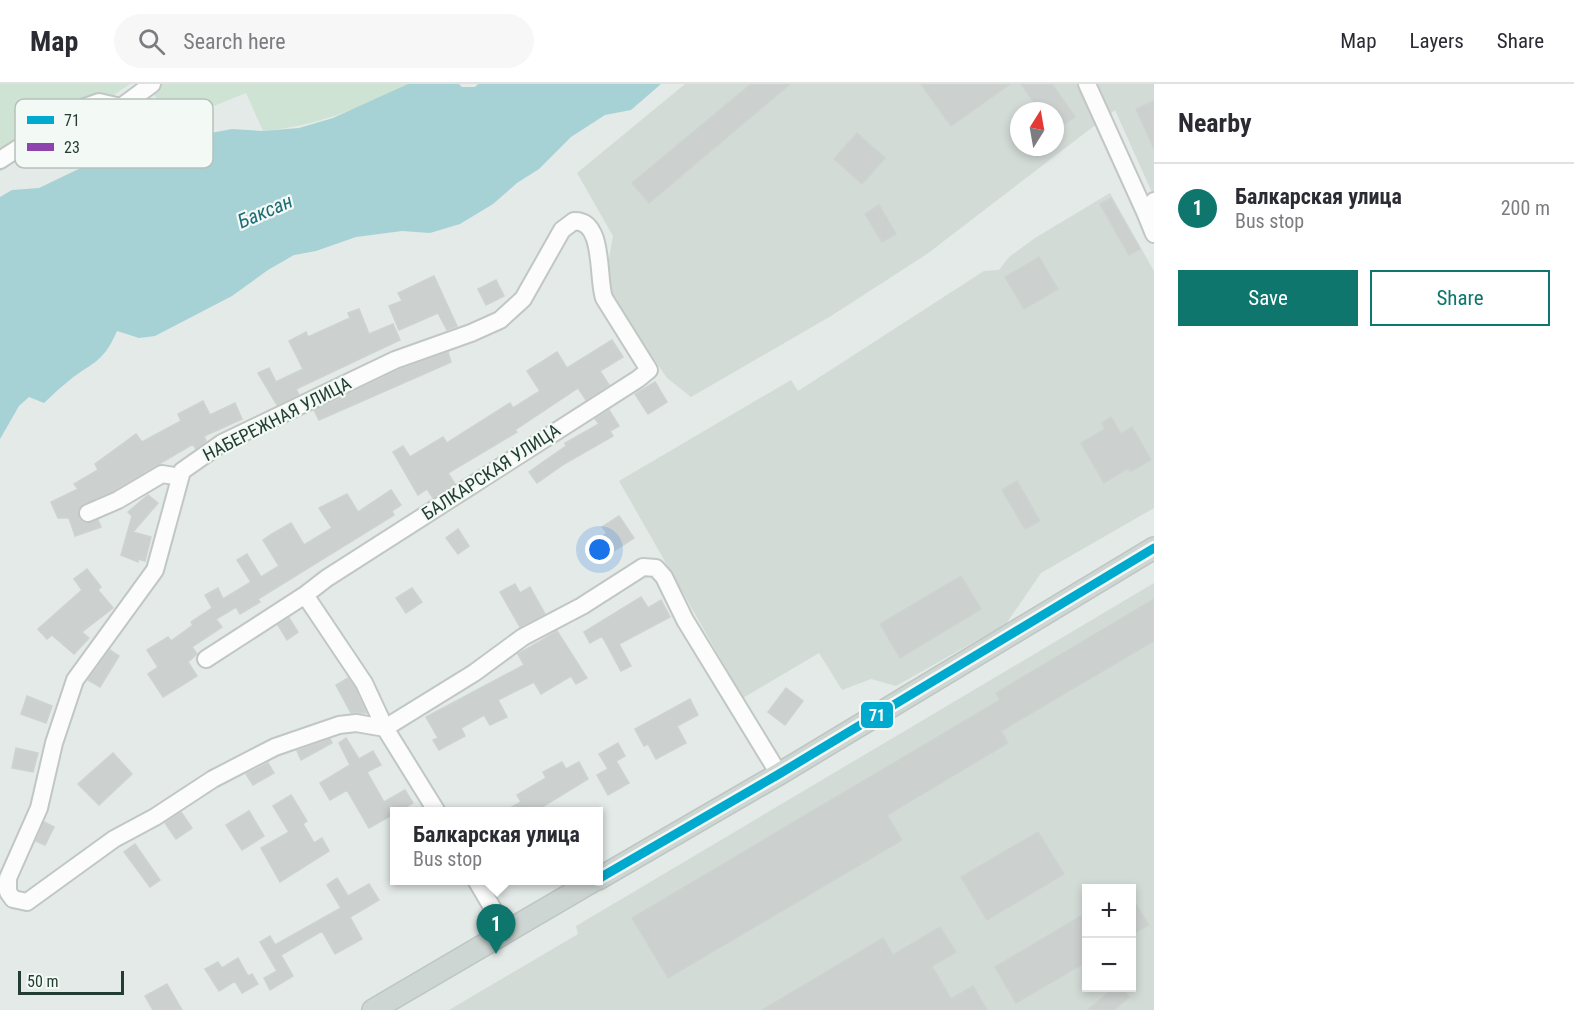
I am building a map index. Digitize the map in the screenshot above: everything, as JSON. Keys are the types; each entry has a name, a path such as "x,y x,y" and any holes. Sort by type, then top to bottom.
{"main road":[{"path":"603,876 780,774 1154,548"},
{"path":"373,1010 587,885"}],"street":[{"path":"132,99 152,84"},
{"path":"1087,84 1149,207 1154,234"},
{"path":"0,160 15,150"},
{"name":"НАБЕРЕЖНАЯ УЛИЦА","path":"180,477 182,471 222,443 395,360 500,320 523,298 562,230 574,221 587,225 592,231 599,253 600,286 604,298 649,370"},
{"name":"БАЛКАРСКАЯ УЛИЦА","path":"207,659 327,578 649,370"},
{"path":"88,513 118,500 162,474 180,477 155,570 75,680 54,743 39,808 8,878 8,892 13,900 27,902 114,839 155,817 213,778 275,747 339,725 356,723 385,728 474,673 523,638 582,606 632,573 650,567 656,568 664,577 685,620 780,774"},
{"path":"305,595 364,683 385,728 433,807"},
{"path":"479,885 506,932"}],"shaded area":[{"path":"685,84 1154,84 1154,197 1115,110 1064,149 1064,102 1010,102 1010,156 1055,156 927,254 831,316 691,397 667,378 604,287 613,236 577,173"},
{"path":"1110,193 1154,271 1154,508 1041,573 1006,624 896,686 871,679 842,690 819,653 743,698 619,481 791,380 798,391 984,271 999,270 1009,257 1035,238"},
{"path":"1154,583 1154,1010 449,1010 578,934 576,926"}],"green space":[{"path":"0,84 130,84 108,99 15,99 15,162 0,172"},
{"path":"146,84 408,84 338,115 302,125 263,131 246,93 213,106 213,99 157,99"}],"water":[{"name":"Баксан","path":"408,84 459,84 462,87 475,87 478,84 661,84 631,110 605,115 571,137 539,169 517,183 493,204 460,224 430,233 402,231 356,237 316,251 294,255 268,270 232,296 155,336 139,338 117,331 101,357 62,386 44,403 29,397 19,406 0,439 0,197 12,190 39,188 81,168 213,168 213,133 232,129 263,131 299,128 333,118"}],"building":[{"path":"751,84 790,84 649,203 632,183"},
{"path":"921,84 1010,84 951,126"},
{"path":"1021,84 1052,84 1075,117 1064,124 1064,102 1033,102"},
{"path":"1154,101 1154,149 1136,109"},
{"path":"857,133 885,158 862,184 834,159"},
{"path":"1111,198 1140,249 1129,255 1100,204"},
{"path":"879,205 896,234 882,242 865,214"},
{"path":"1039,257 1058,289 1024,309 1005,277"},
{"path":"434,276 457,326 447,330 438,313 399,330 389,306 402,301 398,293"},
{"path":"496,280 504,296 486,305 478,289"},
{"path":"359,309 369,334 393,324 400,340 296,389 299,395 277,405 258,373 269,368 276,382 303,369 289,341 306,332 308,337 350,318 348,313"},
{"path":"612,340 623,357 600,371 609,385 586,400 578,388 515,430 517,432 448,473 455,484 433,498 427,489 418,495 393,452 403,446 410,457 443,437 447,443 510,403 513,408 540,391 527,371 557,352 567,368"},
{"path":"448,352 451,362 319,420 314,410 399,370"},
{"path":"655,382 667,402 648,414 635,394"},
{"path":"203,401 210,415 235,403 242,419 204,436 206,441 196,449 193,444 113,491 83,504 78,511 79,518 86,523 98,520 101,527 75,536 69,518 58,518 51,502 78,489 74,484 98,470 95,464 136,434 142,442 181,421 178,414"},
{"path":"609,410 619,426 610,431 613,436 564,464 537,483 529,472 566,446 565,443 599,424 595,419"},
{"path":"1111,417 1121,434 1132,427 1151,460 1130,472 1128,468 1104,483 1081,443 1105,429 1102,423"},
{"path":"1017,481 1040,521 1025,529 1002,490"},
{"path":"391,490 401,505 392,511 394,515 258,599 260,602 240,614 236,607 216,619 222,627 192,647 197,654 188,662 197,676 163,697 148,674 158,667 147,650 168,637 171,641 193,625 191,622 212,608 205,595 218,588 223,599 251,582 237,560 247,554 261,577 279,566 263,540 291,523 304,545 332,528 319,508 347,494 358,512"},
{"path":"148,495 158,503 133,532 151,537 145,561 138,559 138,562 121,555 132,516 128,512"},
{"path":"619,516 634,538 611,553 601,537 607,533 602,527"},
{"path":"458,529 469,546 458,554 446,538"},
{"path":"87,569 101,587 98,590 113,608 82,632 89,638 74,654 52,635 47,639 38,629 82,590 74,579"},
{"path":"961,576 981,609 900,658 880,624"},
{"path":"515,584 520,593 530,587 545,614 520,627 500,592"},
{"path":"412,588 422,602 406,613 396,598"},
{"path":"641,597 648,608 661,600 670,617 619,644 631,666 621,671 602,636 590,643 584,632"},
{"path":"1154,599 1154,641 1001,731 1008,743 887,815 902,840 668,978 632,918 1000,700 996,693"},
{"path":"289,618 298,632 287,640 278,625"},
{"path":"557,631 587,678 576,684 571,676 541,694 534,682 498,700 507,717 490,725 484,715 461,728 465,736 439,750 433,740 438,738 426,717 524,665 518,654"},
{"path":"110,650 119,656 100,687 88,680"},
{"path":"348,678 366,713 351,713 336,685"},
{"path":"786,688 803,701 785,725 768,712"},
{"path":"27,696 52,706 46,723 21,714"},
{"path":"690,699 698,715 677,726 686,743 656,759 648,744 644,746 635,729"},
{"path":"346,738 359,759 373,751 381,765 367,772 384,802 405,790 413,803 406,807 390,807 390,816 369,828 347,790 330,800 320,783 350,765 339,743"},
{"path":"330,739 332,743 301,760 297,751"},
{"path":"618,743 625,756 616,761 629,783 608,795 597,775 608,769 599,754"},
{"path":"16,748 38,753 33,772 12,768"},
{"path":"113,753 132,774 99,805 78,784"},
{"path":"562,762 566,769 579,762 588,779 542,807 512,807 521,802 517,795 546,778 543,772"},
{"path":"268,763 274,773 253,785 246,774"},
{"path":"291,795 307,821 303,824 314,843 322,838 329,851 280,882 261,848 289,832 273,806"},
{"path":"249,811 264,836 242,850 226,825"},
{"path":"181,812 192,828 176,839 165,823"},
{"path":"44,822 54,827 45,845 36,841"},
{"path":"1038,832 1064,874 987,920 961,877"},
{"path":"135,844 160,880 150,887 124,852"},
{"path":"337,878 348,896 369,884 379,900 350,917 362,939 335,954 322,931 281,955 293,976 270,990 264,978 277,971 260,942 270,936 275,945 341,908 327,885"},
{"path":"1136,904 1149,925 1136,932"},
{"path":"1082,915 1082,964 1016,1003 995,967"},
{"path":"940,927 956,952 932,966 951,999 973,986 987,1010 762,1010 883,938 893,955"},
{"path":"238,958 248,976 252,974 258,984 242,993 235,981 219,991 205,969 218,962 222,968"},
{"path":"167,984 182,1010 153,1010 145,996"},
{"path":"1109,992 1125,992 1129,997 1114,1010 1088,1010"}],"transit line":[{"name":"71","path":"603,876 779,774 1154,548"}],"place":[{"name":"Балкарская улица","path":"496,954"}]}
